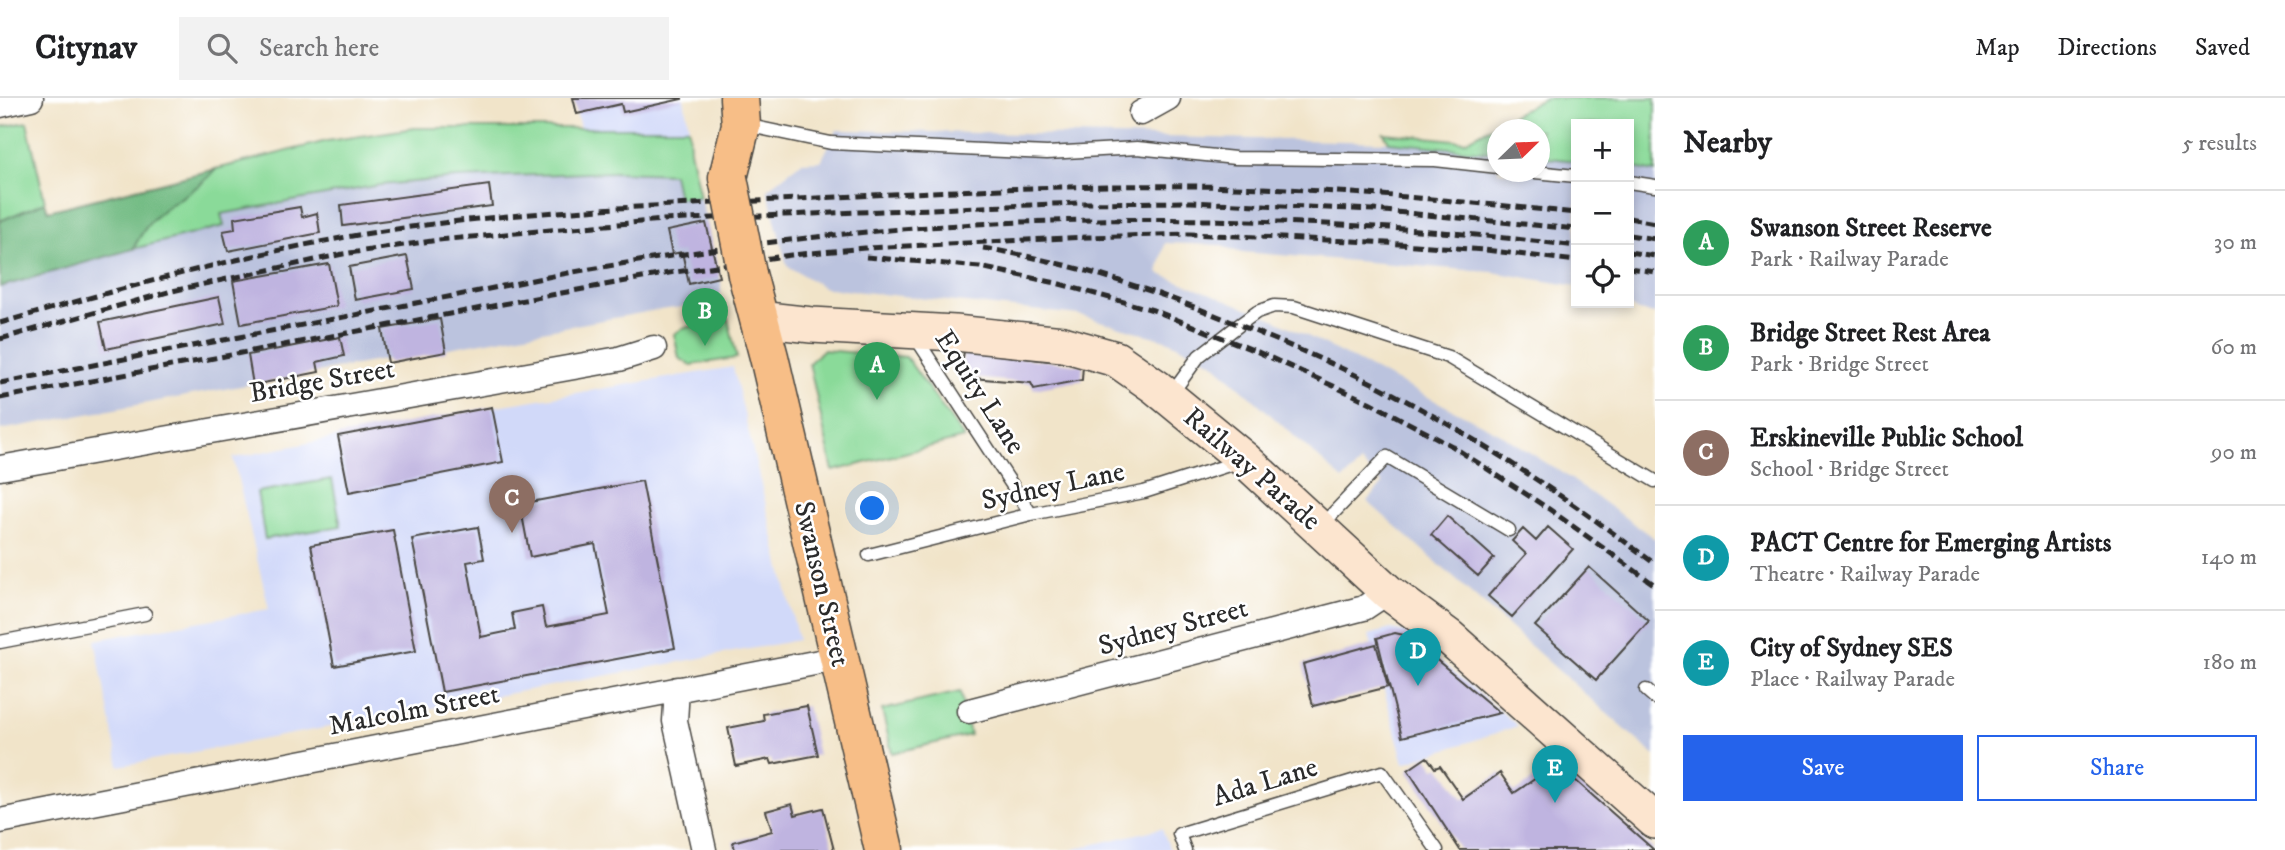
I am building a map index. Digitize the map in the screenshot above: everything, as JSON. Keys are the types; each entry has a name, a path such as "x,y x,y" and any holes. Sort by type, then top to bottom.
{"main road":[{"name":"Swanson Street","path":"715,98 747,274 884,850"},
{"path":"728,178 740,111"}],"street":[{"path":"0,105 31,98"},
{"path":"1141,113 1168,98"},
{"name":"Railway Parade","path":"758,318 812,325 955,333 1063,344 1116,359 1169,397 1245,460 1388,592 1449,637 1655,821"},
{"name":"Bridge Street","path":"0,468 619,359 654,348"},
{"name":"Sydney Street","path":"969,711 1364,608 1388,592"},
{"name":"Malcolm Street","path":"0,821 840,657"},
{"path":"677,689 675,721 704,850"}],"lane":[{"path":"740,111 831,143 1047,153 1137,148 1235,158 1435,160 1487,166"},
{"path":"1550,173 1571,176"},
{"path":"1634,183 1655,186"},
{"path":"1169,397 1199,356 1238,324 1257,312 1274,306 1294,307 1448,357 1655,481"},
{"name":"Equity Lane","path":"912,331 1031,514"},
{"path":"1319,527 1387,457 1509,530"},
{"name":"Sydney Lane","path":"869,555 1031,514 1144,492 1245,460"},
{"path":"0,642 145,614"},
{"name":"Ada Lane","path":"1185,850 1179,834 1382,772 1437,850"}],"shaded area":[{"path":"573,98 684,98 689,128 580,128"},
{"path":"837,130 1389,142 1487,152 1487,182 1550,182 1550,158 1571,160 1571,285 1492,272 1241,252 1218,245 1165,243 1158,273 1272,318 1499,433 1567,476 1655,539 1655,756 1367,501 1383,484 1361,463 1343,480 1212,362 1169,341 1079,315 825,288 787,266 767,189 802,162 821,161"},
{"path":"1634,168 1655,172 1655,314 1633,308"},
{"path":"614,172 673,174 678,198 700,197 721,280 721,293 714,301 0,430 0,287 223,226 221,214 287,201 380,185 457,178"},
{"path":"733,367 798,640 119,766 95,640 269,609 233,458 492,407"},
{"path":"1391,629 1406,632 1518,726 1404,763 1369,635"},
{"path":"1162,828 1170,850 1071,850"}],"green space":[{"path":"1545,98 1655,98 1655,172 1634,168 1634,119 1571,119 1571,160 1550,158 1550,119 1506,119"},
{"path":"27,122 45,202 0,221 0,127"},
{"path":"415,128 689,128 690,150 700,197 678,198 673,174 614,172 457,178 380,185 221,214 224,226 133,249 155,217 202,183 216,169 327,141"},
{"path":"1487,129 1487,152 1389,142 1384,133 1465,141"},
{"path":"216,169 202,183 155,217 133,249 0,287 0,221 45,202 48,211"},
{"path":"728,319 737,358 691,365 679,358 674,334 684,328"},
{"path":"823,350 906,357 964,438 833,471 809,363"},
{"path":"332,479 341,526 265,539 257,492"},
{"path":"960,692 970,735 892,753 882,710"}],"building":[{"path":"573,98 682,99 623,112 621,104 577,114"},
{"path":"489,185 492,206 343,226 341,205"},
{"path":"300,207 302,217 317,213 320,233 228,251 223,231 235,229 234,218"},
{"path":"706,223 719,277 689,284 682,252 672,254 667,231"},
{"path":"407,256 414,289 355,300 349,267"},
{"path":"329,264 337,306 241,324 233,281"},
{"path":"219,297 225,324 106,349 100,322"},
{"path":"440,319 446,352 388,363 382,329"},
{"path":"340,337 344,356 317,362 319,372 253,385 248,355"},
{"path":"964,351 1083,365 1082,380 1034,389 1031,383 960,377"},
{"path":"492,407 503,462 349,492 338,436"},
{"path":"642,481 675,648 442,692 412,539 478,527 484,559 467,562 481,637 515,630 512,613 542,607 546,627 609,615 595,544 530,557 520,504"},
{"path":"1447,516 1494,558 1478,576 1431,535"},
{"path":"1548,527 1573,549 1512,617 1488,596 1526,554 1512,541 1523,529 1536,541"},
{"path":"393,530 416,651 334,666 311,545"},
{"path":"1589,567 1649,621 1596,680 1535,626"},
{"path":"1395,633 1408,636 1500,713 1402,737 1377,638"},
{"path":"1376,644 1388,687 1313,706 1303,664"},
{"path":"807,706 818,755 772,764 770,759 736,766 728,728 764,721 763,714"},
{"path":"1427,757 1435,768 1440,766 1463,799 1500,773 1514,793 1557,764 1654,850 1460,850 1408,770"},
{"path":"792,804 795,815 823,808 834,850 735,850 733,842 772,831 766,811"}],"railway":[{"path":"0,323 170,276 298,246 395,229 559,212 987,190 1142,186 1338,192 1571,213"},
{"path":"0,339 172,291 343,254 438,240 663,220 1079,203 1191,202 1374,210 1571,229"},
{"path":"1634,219 1655,223"},
{"path":"0,383 636,261 874,231 1079,220 1245,221 1411,230 1571,245"},
{"path":"0,398 669,273 791,255 865,248 1190,234 1372,242 1485,250 1571,260"},
{"path":"1634,236 1655,239"},
{"path":"983,248 1079,269 1141,288 1306,352 1378,386 1486,447 1555,492 1655,564"},
{"path":"1634,253 1655,256"},
{"path":"866,257 980,267 1056,283 1153,310 1258,352 1369,402 1452,446 1549,509 1655,585"},
{"path":"1634,269 1655,272"}],"place":[{"name":"Bridge Street Rest Area","path":"705,346"},
{"name":"Swanson Street Reserve","path":"877,400"},
{"name":"Erskineville Public School","path":"512,533"},
{"name":"PACT Centre for Emerging Artists","path":"1418,686"},
{"name":"City of Sydney SES","path":"1555,803"}]}
